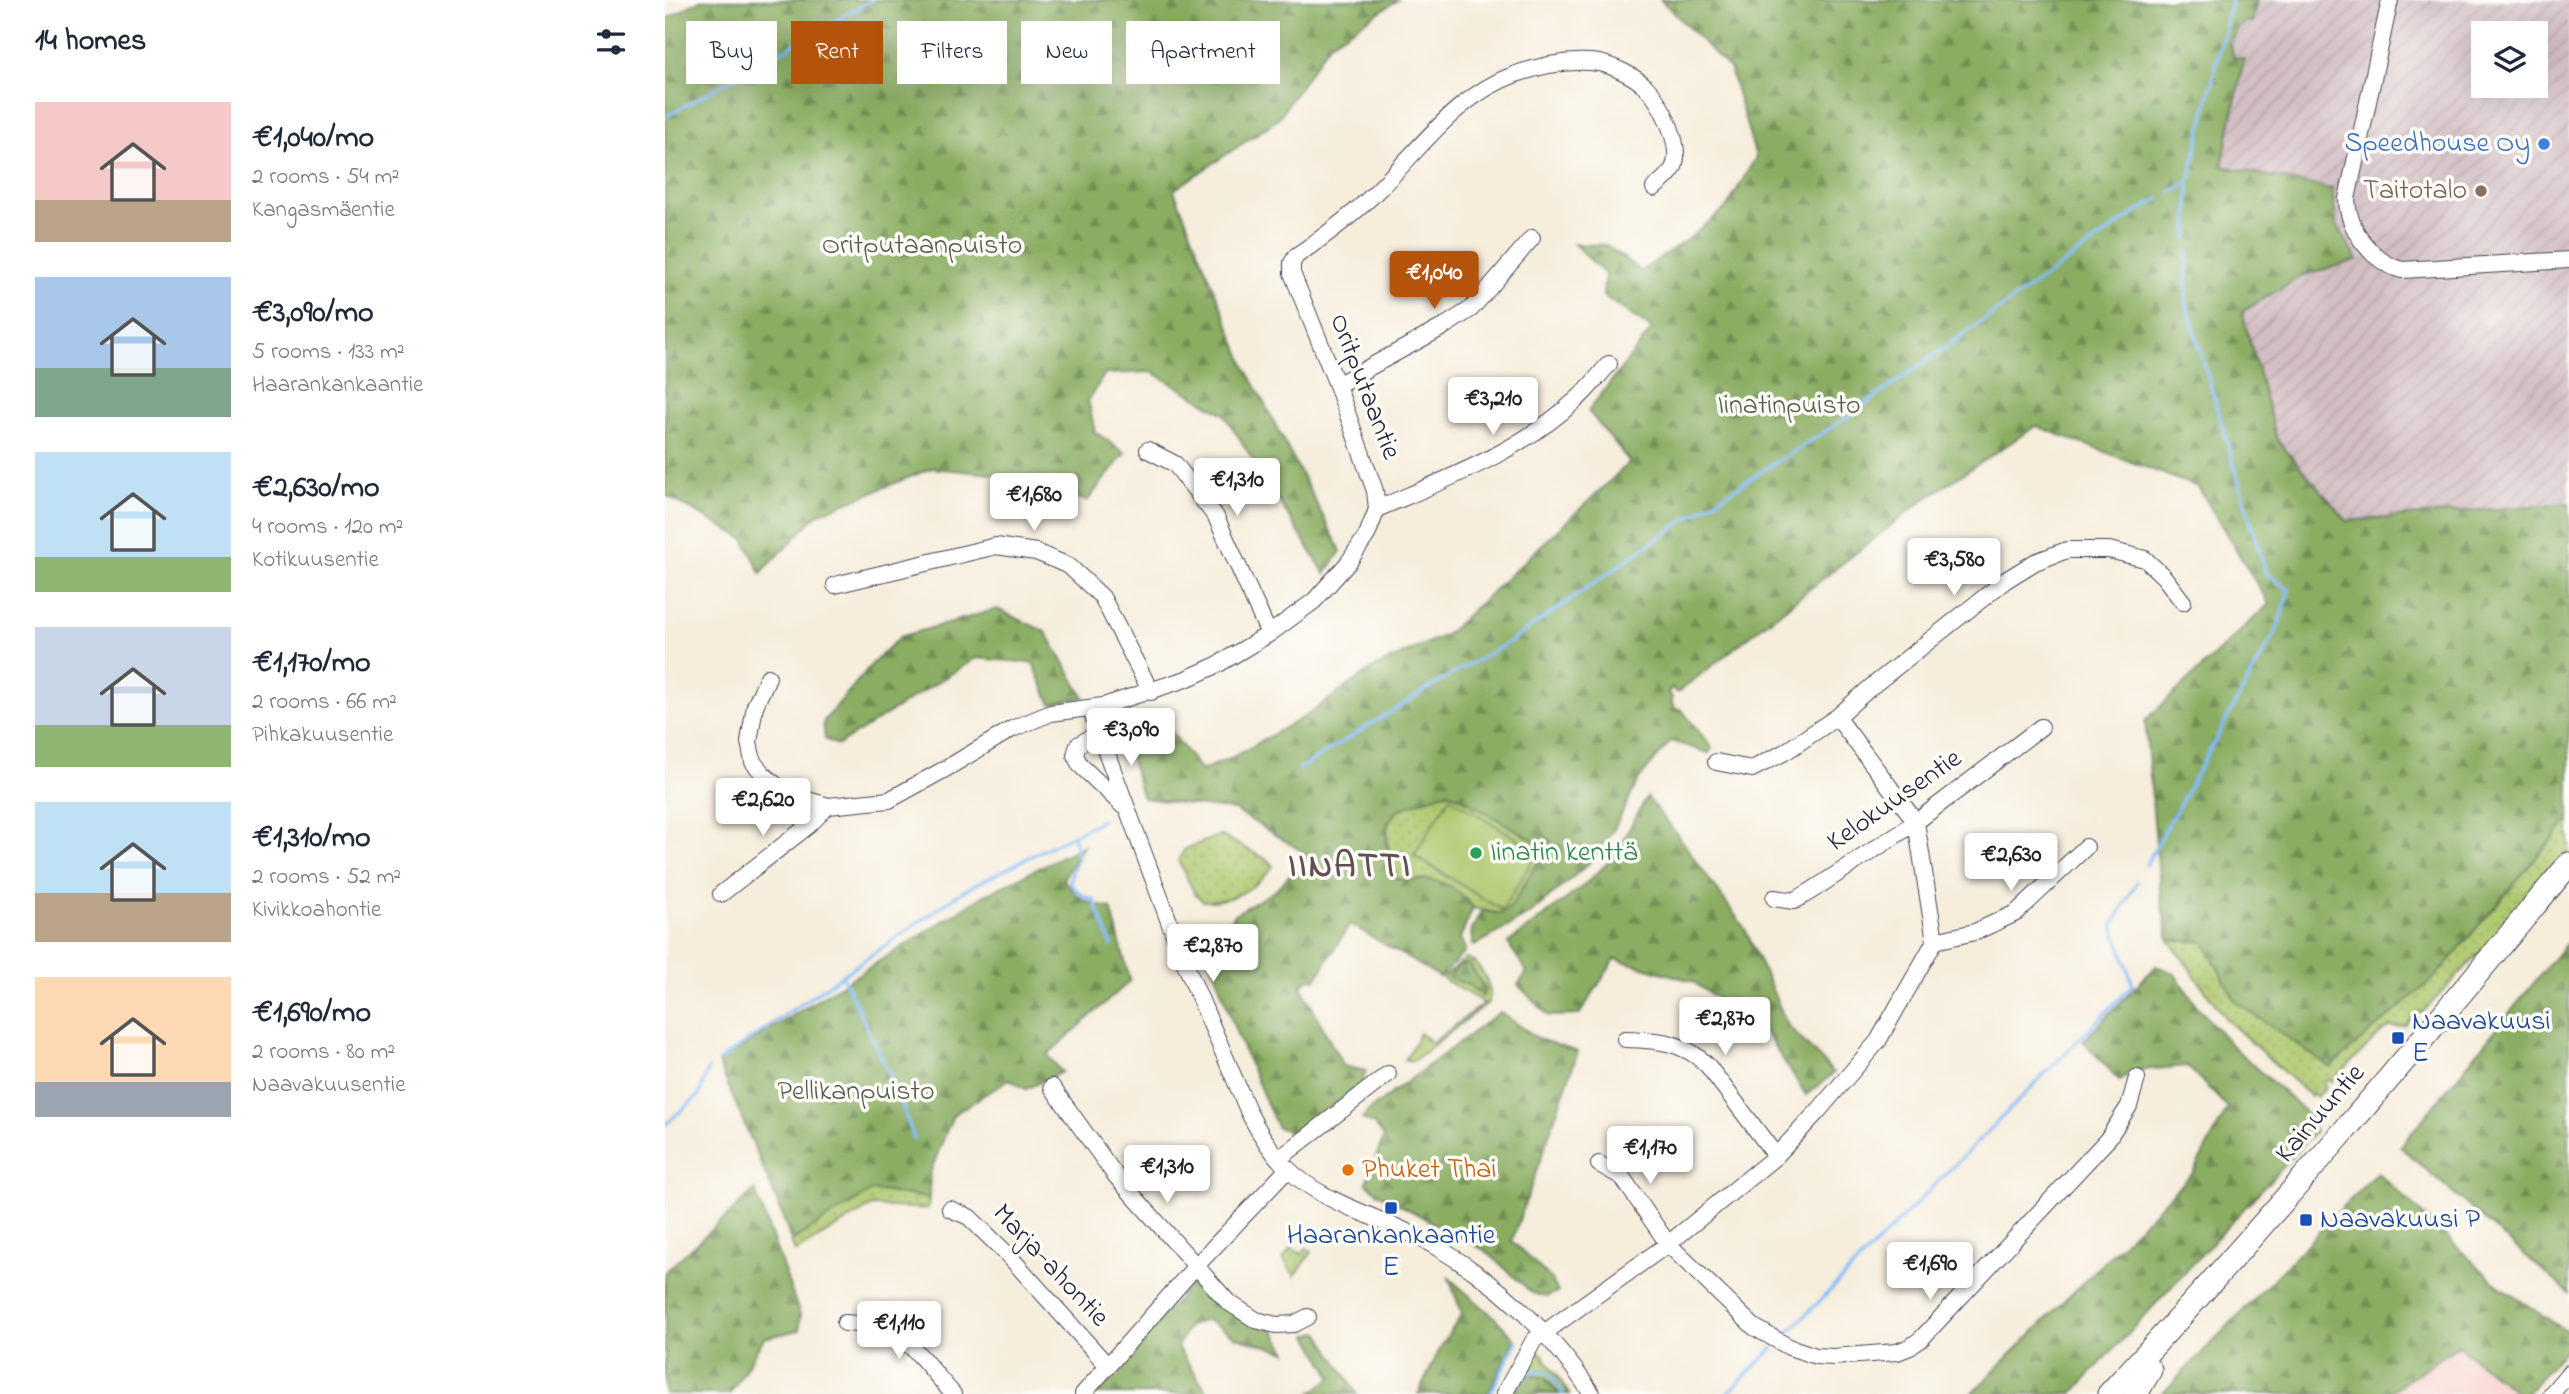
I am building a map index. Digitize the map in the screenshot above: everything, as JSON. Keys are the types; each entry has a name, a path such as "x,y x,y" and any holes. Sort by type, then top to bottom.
{"highway":[{"name":"Kainuuntie","path":"2130,1394 2145,1366 2364,1111 2569,864"},
{"name":"Kainuuntie","path":"2109,1394 2145,1366 2376,1116 2569,884"},
{"path":"2096,1394 2145,1366"},
{"path":"2136,1394 2145,1366"}],"street":[{"path":"2390,0 2347,199 2347,212 2363,241 2382,262 2402,270 2569,260"},
{"name":"Oritputaantie","path":"1377,509 1375,491 1337,385 1292,273 1292,263 1296,256 1377,191 1446,118 1471,96 1510,76 1565,62 1602,63 1629,75 1646,87 1661,106 1677,145 1673,169 1654,188"},
{"path":"1337,385 1471,309 1532,238"},
{"path":"768,677 755,706 749,742 753,762 773,784 787,794 828,806 889,800 1012,729 1051,713 1090,708 1151,692 1217,665 1269,634 1314,601 1348,563 1367,535 1377,509 1466,472 1513,448 1577,400 1609,364"},
{"path":"1148,450 1175,464 1216,517 1269,634"},
{"path":"835,585 996,546 1036,552 1069,566 1102,597 1151,692"},
{"path":"1716,762 1752,769 1785,752 1837,717 2006,580 2035,562 2067,550 2109,550 2145,559 2164,577 2183,602"},
{"path":"1090,708 1181,954 1250,1115 1284,1164 1310,1186 1431,1244 1492,1283 1544,1333 1592,1394"},
{"path":"1504,1394 1534,1340 1668,1244 1776,1156 1831,1098 1878,1041 1935,941 1916,822 1837,717"},
{"name":"Kelokuusentie","path":"1774,898 1794,901 1916,822 2041,727"},
{"path":"1101,740 1090,738 1078,745 1075,755 1080,765 1126,808"},
{"path":"721,894 808,826 828,806"},
{"path":"1935,941 1975,932 2016,913 2085,846"},
{"path":"1625,1039 1655,1040 1696,1053 1776,1156"},
{"path":"1083,1394 1284,1164 1388,1074"},
{"path":"1599,1164 1622,1177 1668,1244 1754,1326 1789,1347 1824,1357 1897,1352 1921,1339 2107,1140 2129,1106 2137,1078"},
{"path":"1052,1087 1096,1151 1195,1267 1229,1302 1256,1320 1283,1326 1308,1317"},
{"name":"Marja-ahontie","path":"950,1209 969,1217 1009,1256 1107,1365"},
{"path":"845,1323 873,1325 892,1332 908,1344 953,1394"},
{"path":"2551,1394 2569,1373"}],"shaded area":[{"path":"2257,0 2569,0 2569,503 2347,521 2277,440 2242,312 2301,276 2356,260 2336,223 2332,190 2221,166 2244,59 2234,57 2229,43 2237,29 2248,21 2252,22"},
{"path":"2458,1346 2515,1394 2387,1394"}],"green space":[{"name":"Oritputaanpuisto","path":"700,0 1398,0 1330,43 1277,120 1174,190 1246,368 1341,551 1325,574 1224,414 1152,372 1105,374 1088,400 1095,432 1125,453 1087,501 1011,476 932,468 818,514 761,573 744,539 665,495 665,20"},
{"name":"Iinatinpuisto","path":"1661,0 2257,0 2252,22 2248,21 2237,29 2229,43 2234,57 2244,59 2222,166 2332,189 2336,223 2357,260 2301,276 2242,312 2277,440 2347,521 2569,503 2569,819 2434,978 2330,1067 2236,1002 2204,942 2169,940 2161,900 2145,721 2269,604 2198,487 2036,426 1922,501 1677,693 1672,688 1668,692 1672,697 1672,704 1676,709 1681,709 1712,748 1709,753 1671,741 1639,779 1614,829 1589,863 1530,914 1474,946 1472,932 1482,911 1501,914 1512,905 1551,840 1543,835 1537,842 1447,792 1397,810 1388,823 1386,843 1396,878 1443,883 1469,903 1473,908 1460,938 1464,953 1440,977 1350,924 1316,979 1309,979 1301,986 1343,1066 1366,1071 1361,1085 1294,1133 1277,1127 1238,1037 1209,957 1235,914 1276,890 1308,855 1234,810 1143,798 1122,732 1157,712 1201,771 1233,757 1307,715 1373,668 1447,634 1630,462 1588,411 1652,329 1603,296 1605,274 1574,244 1606,245 1641,271 1692,236 1727,207 1756,157 1730,69"},
{"path":"997,609 1046,632 1084,697 1051,704 1033,663 976,658 838,745 825,739 823,722 872,664 900,637"},
{"path":"1447,792 1536,842 1543,835 1551,840 1512,905 1501,914 1473,908 1460,894 1443,883 1396,878 1387,839 1391,817 1411,804","holes":["1450,797 1502,910 1414,856"]},
{"name":"Iinatin kenttä","path":"1450,797 1538,852 1502,910 1414,855"},
{"path":"1647,797 1745,929 1788,1026 1834,1073 1806,1095 1765,1032 1692,981 1615,959 1579,1015 1549,1016 1518,985 1527,972 1508,943 1581,888 1613,858"},
{"path":"2569,819 2569,852 2518,913 2423,1012 2418,1012 2406,1026 2390,1027 2383,1031 2331,1082 2328,1079 2324,1083 2326,1087 2317,1097 2313,1094 2311,1097 2227,1020 2169,940 2204,942 2236,1002 2434,978"},
{"path":"1220,835 1268,860 1273,866 1259,881 1233,897 1203,901 1195,894 1178,860 1185,849"},
{"name":"Pellikanpuisto","path":"1084,845 1063,879 1083,900 1111,908 1130,981 1047,1055 1062,1072 1026,1089 1009,1079 953,1115 930,1173 929,1198 873,1190 791,1241 779,1206 718,1062 983,896"},
{"path":"2569,940 2569,1293 2400,1147"},
{"path":"1466,958 1477,965 1485,977 1489,990 1488,1003 1413,1061 1405,1060 1420,1033 1432,1043 1484,1003 1440,977 1442,974 1445,976"},
{"path":"1467,963 1485,989 1483,996 1470,986 1449,977 1457,967"},
{"path":"2156,966 2174,973 2197,1006 2231,1045 2312,1118 2315,1132 2072,1394 1971,1394 2193,1173 2228,1108 2187,1066 2131,1071 2120,1081 2083,1041"},
{"path":"1500,1012 1539,1039 1578,1052 1512,1241 1552,1280 1558,1292 1546,1297 1532,1293 1486,1251 1378,1193 1366,1183 1384,1136 1374,1124 1362,1119 1367,1112"},
{"path":"2377,1172 2499,1286 2569,1333 2569,1345 2526,1394 2518,1394 2458,1346 2387,1394 2162,1394"},
{"path":"755,1190 800,1315 800,1330 764,1338 730,1394 665,1394 665,1272"},
{"path":"873,1190 929,1198 928,1209 872,1206 795,1252 791,1241"},
{"path":"1291,1248 1302,1254 1306,1248 1312,1252 1295,1276 1283,1259"},
{"path":"1449,1278 1515,1339 1488,1394 1418,1394 1442,1345 1462,1314"},
{"path":"1194,1280 1274,1331 1287,1352 1236,1337 1207,1320 1189,1326 1177,1347 1209,1394 1097,1394"},
{"path":"1319,1332 1357,1394 1310,1394 1332,1377 1308,1335"},
{"path":"1537,1350 1569,1394 1559,1394 1545,1378 1519,1385 1515,1394 1510,1394"},
{"path":"1529,1374 1545,1378 1559,1394 1515,1394"}],"waterway":[{"path":"665,117 872,0"},
{"path":"2170,193 2189,182 2231,0"},
{"path":"2188,238 2189,182"},
{"path":"1299,769 1511,641 1674,527 1840,422 2135,213 2159,199"},
{"path":"2146,865 2278,627 2289,589 2266,574 2186,302 2187,253"},
{"path":"719,1061 965,890 1102,820"},
{"path":"1073,834 1078,858 1070,884 1083,896 1094,900 1112,946"},
{"path":"1786,1335 2133,985 2113,925 2137,882"},
{"path":"842,975 897,1090 914,1139"},
{"path":"665,1125 699,1095 708,1069"},
{"path":"1490,1394 1517,1341"},
{"path":"1727,1394 1773,1348"},
{"path":"1519,1383 1534,1371 1544,1370 1563,1394"}],"place":[{"name":"Speedhouse Oy","path":"2544,144"},
{"name":"Taitotalo","path":"2481,191"},
{"name":"Iinatin kenttä","path":"1476,853"},
{"name":"Naavakuusi E","path":"2398,1038"},
{"name":"Phuket Thai","path":"1348,1170"},
{"name":"Haarankankaantie E","path":"1391,1208"},
{"name":"Naavakuusi P","path":"2306,1220"}],"district":[{"name":"IINATTI","path":"1350,867"}]}
